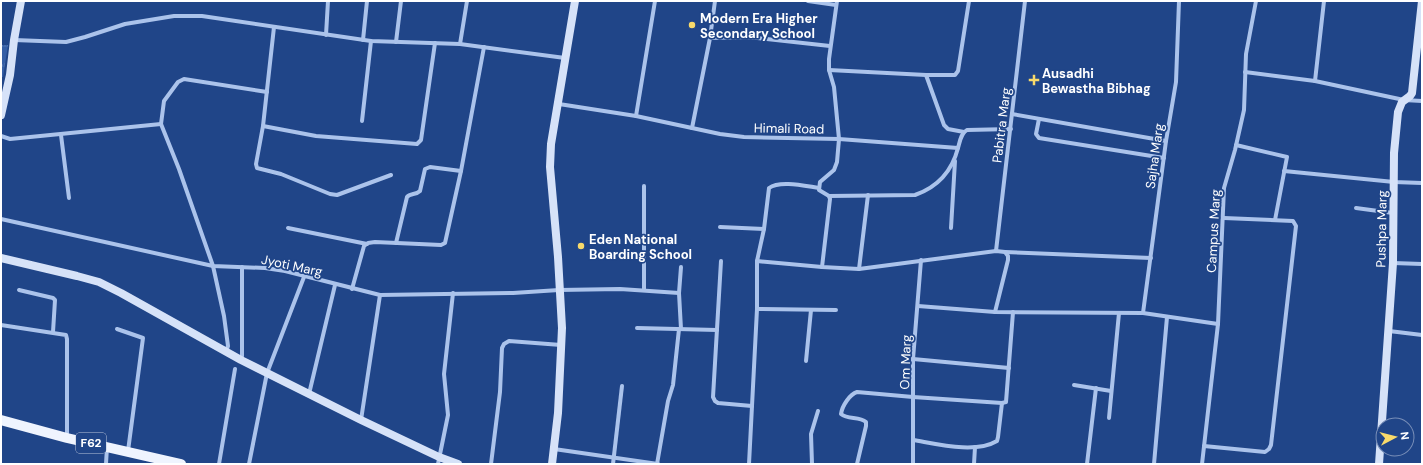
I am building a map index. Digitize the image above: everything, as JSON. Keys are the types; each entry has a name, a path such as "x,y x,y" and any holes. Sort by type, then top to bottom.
{"main road":[{"name":"F62","path":"1,420 107,449 128,452 164,463"},
{"name":"F62","path":"1,426 164,463 181,464"}],"street":[{"path":"1,115 10,75 17,18 21,1"},
{"path":"326,35 328,1"},
{"path":"363,40 367,1"},
{"path":"396,42 401,1"},
{"path":"460,44 467,1"},
{"path":"552,464 558,413 562,328 558,256 550,167 551,144 575,1"},
{"path":"636,116 655,1"},
{"path":"692,128 710,38 715,1 709,1"},
{"path":"808,1 837,3 828,59 829,70 834,87 839,139 837,166 820,182 819,188"},
{"path":"829,70 953,75 957,73 969,1"},
{"name":"Pabitra Marg","path":"996,251 1025,1"},
{"name":"Sajha Marg","path":"1142,313 1151,258 1166,141 1176,82 1179,1"},
{"name":"Campus Marg","path":"1202,464 1218,324 1224,218 1224,188 1244,110 1246,54 1256,1"},
{"path":"1315,81 1324,1"},
{"name":"Pushpa Marg","path":"1379,464 1393,263 1394,153 1400,105 1412,93 1422,1"},
{"path":"14,40 66,42 125,24 174,16 202,16 371,41 460,44 565,58"},
{"path":"274,27 263,126 256,164 259,169 281,174 330,194 337,195 391,175"},
{"path":"710,38 748,36 830,46"},
{"path":"362,121 371,41"},
{"path":"263,126 316,136 418,144 421,140 435,43"},
{"path":"288,228 367,244 375,242 436,245 444,244 461,171 484,47"},
{"path":"1245,72 1315,81 1404,100 1422,101"},
{"path":"926,75 944,126 948,129 964,132 968,130 1011,129"},
{"path":"226,352 228,346 224,316 213,266 180,169 161,124 164,101 178,82 184,79 267,92"},
{"name":"Himali Road","path":"558,104 636,116 720,134 744,137 839,139 958,148"},
{"path":"1012,114 1166,141"},
{"path":"1039,119 1036,134 1039,138 1164,158"},
{"path":"1,136 10,139 161,124"},
{"path":"951,228 955,161 964,132"},
{"path":"61,134 69,198"},
{"path":"1236,146 1286,156 1287,159 1275,220"},
{"path":"749,464 757,309 757,261 764,229 769,188 774,185 782,184 819,188 820,191 829,196 915,195 927,191 944,178 955,161"},
{"path":"396,243 407,197 410,194 420,191 425,169 430,167 461,171"},
{"path":"1284,171 1394,182 1422,183"},
{"path":"644,186 644,290"},
{"path":"859,269 868,195"},
{"path":"822,267 830,201 829,196"},
{"path":"1356,208 1394,213"},
{"path":"1204,446 1265,452 1271,445 1296,226 1293,221 1224,218"},
{"name":"Jyoti Marg","path":"1,219 213,266 265,268 380,295 513,293 559,290 620,289 678,293"},
{"path":"720,227 764,229"},
{"path":"352,289 364,246 367,244"},
{"path":"757,261 859,269 996,251 1151,258"},
{"path":"995,312 1008,260 1008,256 1005,252"},
{"path":"1,258 99,282 241,360 438,460 458,464"},
{"name":"Om Marg","path":"913,464 914,359 921,260"},
{"path":"721,261 714,399 718,403 752,406"},
{"path":"1393,263 1422,264"},
{"path":"241,360 242,267"},
{"path":"554,449 658,464 668,401 673,385 680,329 678,293 681,267"},
{"path":"249,464 267,373 304,277"},
{"path":"308,394 335,285"},
{"path":"19,290 55,300 54,332"},
{"path":"438,460 448,415 444,374 453,293"},
{"path":"361,420 380,295"},
{"path":"918,306 995,312 1142,313 1218,324"},
{"path":"757,309 836,310"},
{"path":"806,361 811,310"},
{"path":"857,464 866,422 863,419 844,416 841,414 852,393 857,392 913,398 1002,403 1007,401 1013,312"},
{"path":"1109,418 1119,313"},
{"path":"1154,464 1167,317"},
{"path":"1,325 66,335 67,438"},
{"path":"637,328 717,330"},
{"path":"116,329 143,338 128,452"},
{"path":"1388,331 1422,335"},
{"path":"491,464 500,392 502,348 504,344 509,342 561,345"},
{"path":"914,359 1009,368"},
{"path":"219,464 235,369"},
{"path":"1074,385 1112,391"},
{"path":"613,464 622,386"},
{"path":"1087,464 1096,388"},
{"path":"913,440 970,448 996,442 1002,403"},
{"path":"812,464 811,434 818,411"},
{"path":"974,464 975,447"},
{"path":"106,464 107,449"}],"green space":[{"path":"1,45 8,45 3,77 1,77"}],"place":[{"name":"Modern Era Higher Secondary School","path":"692,25"},
{"name":"Ausadhi Bewastha Bibhag","path":"1034,80"},
{"name":"Eden National Boarding School","path":"581,246"}]}
